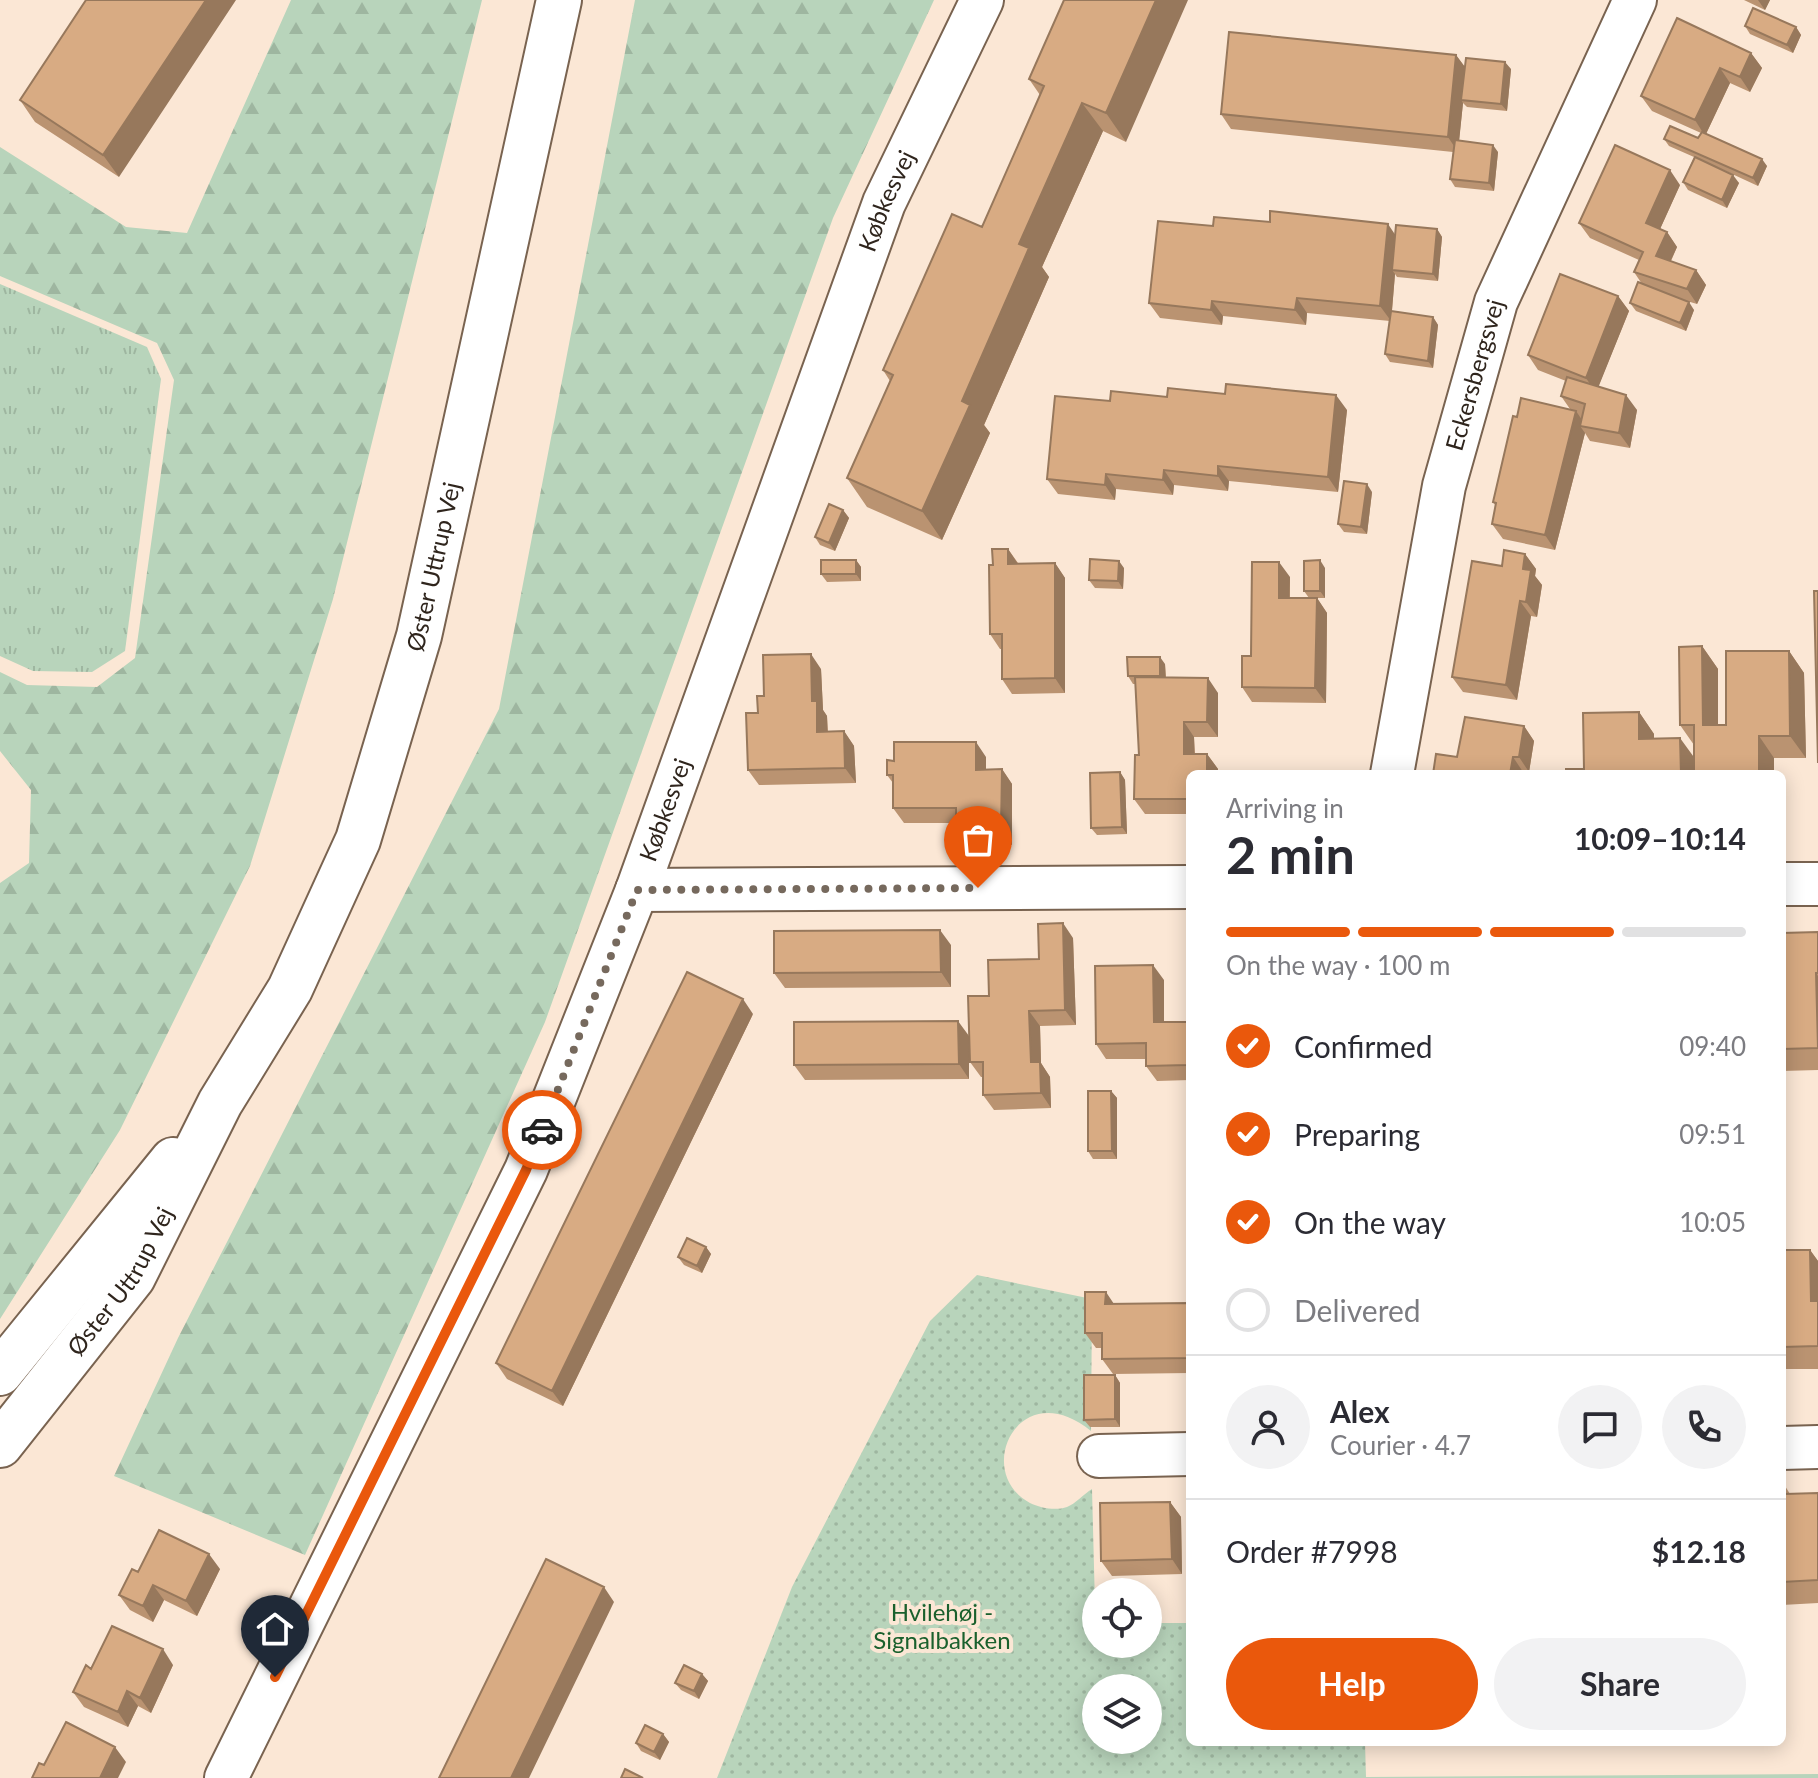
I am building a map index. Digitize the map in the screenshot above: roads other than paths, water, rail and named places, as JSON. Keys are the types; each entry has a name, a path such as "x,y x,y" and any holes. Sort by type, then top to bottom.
{"street":[{"name":"Øster Uttrup Vej","path":"0,1445 133,1277 220,1103 290,989 358,840 419,636 559,0"},
{"name":"Købkesvej","path":"226,1778 526,1170 637,890 884,203 982,0"},
{"name":"Eckersbergsvej","path":"1393,770 1444,486 1496,302 1635,0"},
{"path":"1786,884 1818,884"},
{"path":"637,890 1186,887"},
{"name":"Øster Uttrup Vej","path":"0,1373 220,1103"},
{"path":"1786,1448 1818,1447"},
{"path":"1099,1456 1186,1454"}],"park label":[{"name":"Hvilehøj - Signalbakken","path":"942,1627"}]}
